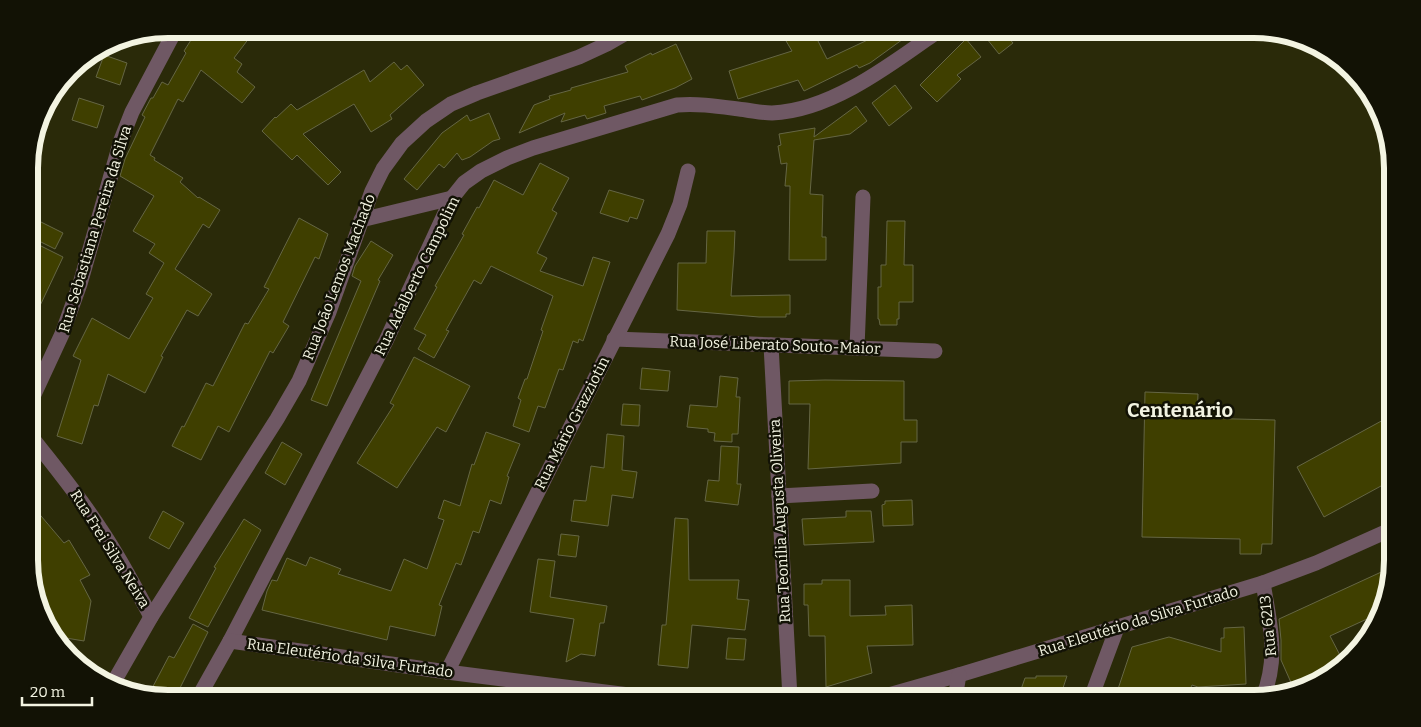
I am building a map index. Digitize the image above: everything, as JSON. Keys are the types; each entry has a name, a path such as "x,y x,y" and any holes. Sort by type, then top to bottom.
{"street":[{"name":"Rua Sebastiana Pereira da Silva","path":"37,387 62,334 80,284 124,133 132,112 172,37"},
{"name":"Rua João Lemos Machado","path":"116,679 151,617 277,419 299,380 329,312 372,191 383,169 402,144 426,121 451,104 486,89 579,57 619,37"},
{"name":"Rua Adalberto Campolim","path":"230,641 386,341 452,198 464,183 481,170 532,148 677,105 696,104 771,113 800,110 832,98 876,73 929,37"},
{"name":"Rua Mário Grazziotin","path":"447,672 668,234 680,204 688,171"},
{"path":"857,348 863,197"},
{"path":"361,220 452,198"},
{"name":"Rua José Liberato Souto-Maior","path":"614,339 936,351"},
{"name":"Rua Teonília Augusta Oliveira","path":"771,345 790,689"},
{"name":"Rua Frei Silva Neiva","path":"37,444 101,530 126,570 151,617"},
{"path":"779,496 872,492"},
{"name":"Rua Eleutério da Silva Furtado","path":"909,689 1263,583 1316,563 1384,533"},
{"name":"Rua 6213","path":"1263,583 1272,639 1272,663 1267,688"},
{"path":"1094,689 1117,628"},
{"name":"Rua Eleutério da Silva Furtado","path":"203,690 230,641 447,672 543,690"},
{"path":"957,689 959,675"}],"building":[{"path":"193,37 250,37 234,58 242,64 237,72 255,87 242,103 201,70 183,102 178,99 150,155 155,158 154,160 183,178 180,182 198,198 220,210 209,228 203,224 175,269 212,294 198,316 187,310 161,356 163,357 145,393 108,374 98,406 94,405 82,444 57,436 81,360 73,356 92,318 129,339 153,298 146,294 164,263 149,253 155,244 133,231 154,196 120,176 125,159 145,117 142,115 162,82 168,85 186,53 184,51"},
{"path":"784,37 816,37 827,59 874,37 906,37 870,63 859,68 857,65 804,91 798,80 738,99 729,71 792,51"},
{"path":"985,37 1008,37 1013,43 999,54"},
{"path":"966,39 981,57 957,75 961,79 937,102 920,85"},
{"path":"676,44 692,79 675,88 642,100 640,96 604,106 606,113 587,119 585,115 561,122 565,113 519,133 534,105 550,99 549,96 628,72 625,66 651,53 652,55"},
{"path":"104,55 127,63 120,85 96,77"},
{"path":"394,62 401,70 407,65 424,85 390,115 392,119 371,132 354,104 303,134 341,172 328,185 297,155 292,160 262,131 291,104 297,110 364,70 370,82"},
{"path":"895,85 912,108 889,126 872,103"},
{"path":"79,98 104,106 97,128 72,120"},
{"path":"856,106 867,121 850,134 814,140 810,194 823,195 822,237 826,237 826,260 789,260 790,186 785,186 787,163 781,164 778,146 781,145 779,134 815,128 814,137"},
{"path":"489,113 500,139 493,141 470,157 462,160 457,153 444,168 439,164 417,190 404,179 442,133 467,115 470,121"},
{"path":"540,163 569,178 552,210 557,213 537,253 547,258 540,271 583,286 593,257 610,262 583,341 579,339 578,343 573,341 563,370 559,369 545,408 538,406 529,432 513,426 521,400 518,398 525,379 527,379 553,296 491,266 481,284 474,280 446,330 449,331 434,358 418,349 426,335 414,329 437,287 435,286 464,235 462,234 494,180 523,195"},
{"path":"609,190 644,200 637,219 630,217 628,222 600,213"},
{"path":"299,218 328,234 319,259 315,257 283,322 289,326 273,353 270,351 229,432 218,426 201,460 172,446 182,426 184,427 206,383 213,386 245,323 248,324 269,289 264,287"},
{"path":"38,220 63,233 55,249 38,240"},
{"path":"887,221 905,221 904,265 913,265 913,302 899,302 897,325 880,325 878,319 878,287 881,287 881,265 886,265"},
{"path":"707,231 735,231 731,296 790,295 790,314 786,314 786,317 759,317 677,310 678,263 706,263"},
{"path":"371,241 393,255 378,280 380,281 327,406 311,400 361,281 352,276 355,266"},
{"path":"39,245 63,257 38,311"},
{"path":"414,357 470,386 446,432 437,427 397,488 357,463 394,405 390,403"},
{"path":"642,368 670,371 668,391 640,389"},
{"path":"720,376 738,378 736,397 740,397 738,434 732,434 732,442 714,441 715,433 708,432 708,429 687,427 690,405 717,407"},
{"path":"789,381 904,381 904,420 917,420 917,442 901,442 901,463 808,469 810,404 789,404"},
{"path":"1145,392 1198,394 1197,418 1275,420 1272,544 1262,544 1261,554 1240,554 1240,539 1142,537"},
{"path":"623,404 640,405 639,426 621,425"},
{"path":"1384,420 1384,484 1324,517 1297,467"},
{"path":"486,432 520,444 507,476 509,477 501,504 490,500 479,533 473,531 461,565 456,563 439,605 442,606 435,636 390,626 387,640 262,610 272,580 277,581 287,558 306,566 310,557 341,569 338,574 391,591 404,559 427,569 444,520 438,518 444,500 460,506 472,464 474,465"},
{"path":"607,434 624,436 622,470 637,472 633,498 612,495 608,526 571,521 574,500 586,501 591,466 604,468"},
{"path":"282,442 302,454 285,485 265,473"},
{"path":"721,446 739,447 737,484 741,484 738,505 705,501 708,480 719,481"},
{"path":"912,500 913,525 883,526 882,505 885,504 885,501"},
{"path":"37,511 64,543 69,540 90,575 80,580 91,601 84,641 64,638 59,632 47,609 37,559"},
{"path":"163,511 184,523 169,549 149,538"},
{"path":"846,511 871,511 874,542 804,545 802,519 846,517"},
{"path":"675,518 688,519 689,580 739,580 737,599 749,600 745,630 692,625 688,668 658,665 662,625 666,625"},
{"path":"244,519 261,530 208,627 189,618 216,568 214,567"},
{"path":"561,534 579,536 576,557 558,555"},
{"path":"538,559 555,561 550,597 607,606 604,623 600,623 595,656 581,654 566,662 574,619 530,612"},
{"path":"1383,571 1377,601 1370,618 1330,636 1340,656 1326,668 1292,684 1281,660 1279,619"},
{"path":"822,580 850,580 850,616 886,615 885,606 912,605 913,645 867,646 872,673 826,687 825,636 809,636 808,605 804,605 804,584 822,584"},
{"path":"193,624 208,632 179,690 152,688 169,656 174,658"},
{"path":"1244,627 1246,684 1198,687 1192,685 1190,689 1118,689 1132,647 1169,637 1221,652 1221,638 1224,638 1224,628"},
{"path":"728,638 746,639 744,660 726,659"},
{"path":"1036,676 1067,676 1063,689 1021,689 1025,678 1036,678"}],"district":[{"name":"Centenário","path":"1180,410"}]}
